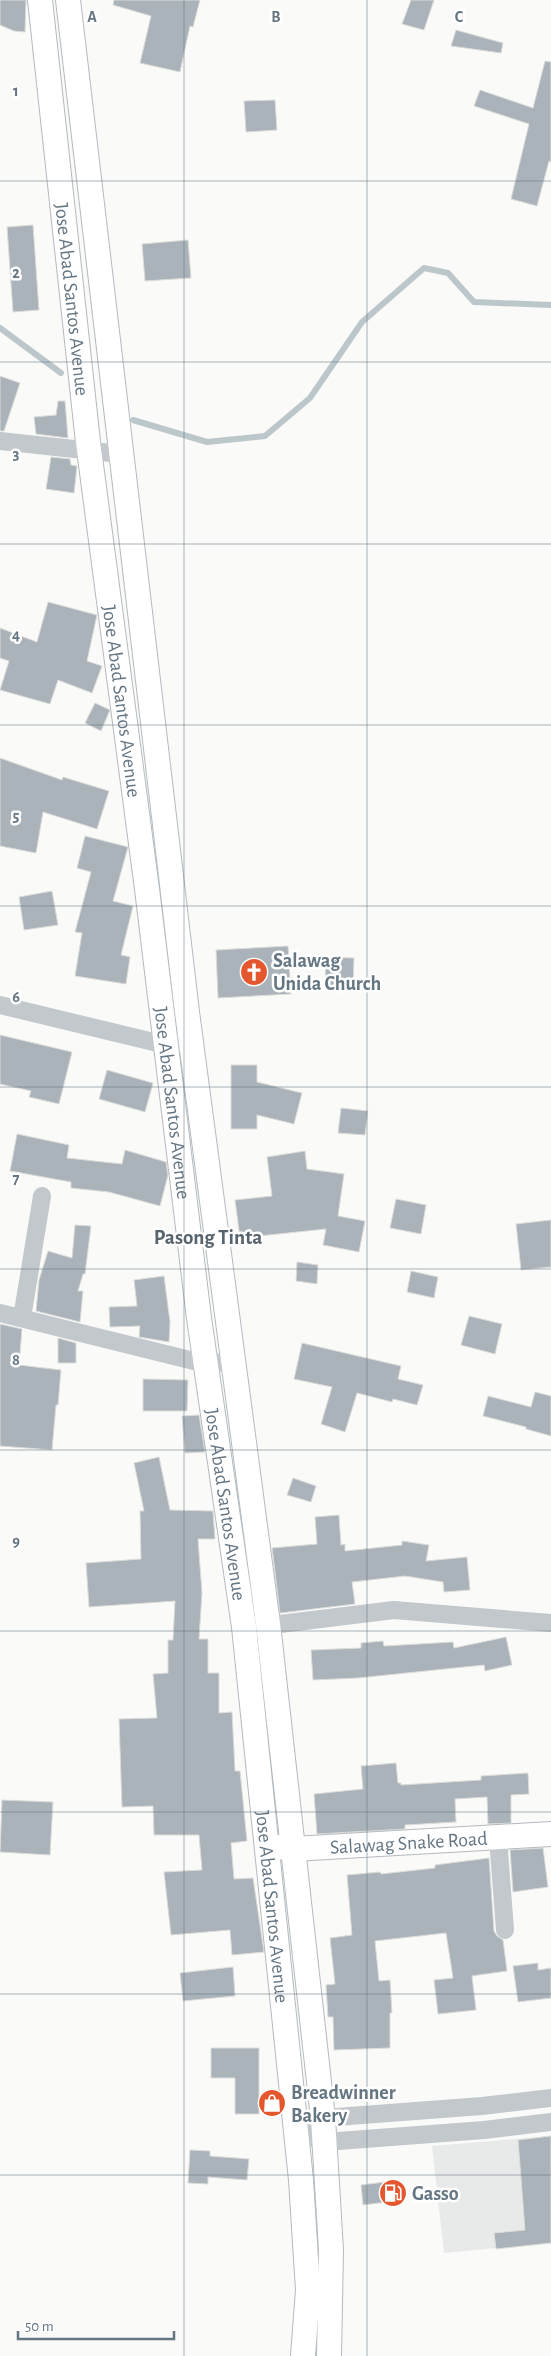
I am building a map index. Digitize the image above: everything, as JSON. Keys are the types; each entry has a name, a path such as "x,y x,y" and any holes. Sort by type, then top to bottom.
{"main road":[{"name":"Jose Abad Santos Avenue","path":"40,0 88,447 206,1364 244,1627 297,2132 307,2271 303,2356"},
{"name":"Jose Abad Santos Avenue","path":"68,0 119,447 191,1041 268,1624 326,2142 331,2250 329,2356"},
{"name":"Salawag Snake Road","path":"267,1845 293,1849 551,1834"}],"street":[{"path":"0,441 88,447 119,447"},
{"path":"0,1005 166,1044 191,1041"},
{"path":"22,1318 42,1196"},
{"path":"0,1313 206,1364 234,1361"},
{"path":"244,1627 394,1610 551,1624"},
{"path":"498,1838 505,1930"},
{"path":"297,2132 323,2118 482,2106 551,2098"},
{"path":"482,2106 484,2130"},
{"path":"297,2132 326,2142 484,2130 551,2122"}],"shaded area":[{"path":"551,2136 551,2243 444,2253 432,2146"}],"building":[{"path":"0,0 26,0 25,32 14,31 0,25"},
{"path":"114,0 200,0 193,27 190,26 180,72 140,63 151,16 113,5"},
{"path":"411,0 434,0 424,30 402,24"},
{"path":"456,30 503,43 501,53 451,46"},
{"path":"545,61 551,62 551,162 549,161 537,206 511,199 529,124 474,106 480,90 533,108"},
{"path":"275,100 277,130 246,132 244,101"},
{"path":"33,225 39,310 13,312 7,227"},
{"path":"188,240 191,278 145,281 142,244"},
{"path":"0,376 20,383 4,431 0,431"},
{"path":"58,401 65,401 68,438 36,434 34,417 56,415"},
{"path":"51,457 70,459 71,465 77,466 74,493 46,489"},
{"path":"48,602 97,615 87,661 102,666 92,693 58,680 50,704 0,690 9,661 0,658 0,628 37,642"},
{"path":"95,703 110,710 101,731 85,723"},
{"path":"0,758 62,780 63,777 109,791 97,829 43,812 36,853 0,846"},
{"path":"85,836 128,847 113,901 133,906 121,955 130,957 126,984 75,976 82,933 75,932 91,872 77,868"},
{"path":"52,891 58,925 24,930 19,897"},
{"name":"Salawag Unida Church","path":"288,946 291,994 218,998 216,950"},
{"path":"326,957 354,958 353,988 325,987"},
{"path":"0,1035 72,1052 59,1104 29,1097 31,1091 0,1084"},
{"path":"231,1065 257,1065 257,1082 302,1093 294,1124 257,1115 257,1129 231,1129"},
{"path":"107,1070 153,1083 145,1112 99,1099"},
{"path":"341,1108 368,1111 365,1135 338,1133"},
{"path":"17,1134 69,1145 67,1158 122,1164 125,1150 166,1162 168,1175 160,1206 109,1192 71,1188 71,1182 10,1171"},
{"path":"305,1151 307,1169 344,1174 338,1216 365,1221 359,1252 323,1245 326,1229 240,1238 235,1200 272,1196 267,1157"},
{"path":"396,1199 426,1205 421,1234 390,1228"},
{"path":"551,1220 551,1267 521,1270 516,1224"},
{"path":"75,1225 91,1226 85,1274 83,1274 78,1291 83,1291 80,1322 36,1311 39,1280 48,1251 72,1258"},
{"path":"297,1262 318,1265 317,1284 296,1281"},
{"path":"411,1271 438,1277 434,1298 407,1292"},
{"path":"164,1276 170,1322 169,1342 139,1337 140,1326 110,1327 109,1307 137,1306 134,1280"},
{"path":"469,1316 502,1324 495,1354 461,1345"},
{"path":"0,1324 22,1329 19,1365 61,1370 52,1450 0,1446"},
{"path":"58,1338 76,1343 76,1363 58,1363"},
{"path":"302,1343 401,1366 398,1379 423,1385 417,1405 393,1399 392,1402 357,1393 345,1432 321,1424 332,1387 294,1379"},
{"path":"143,1379 188,1380 187,1411 143,1411"},
{"path":"535,1392 551,1396 551,1436 526,1429 526,1427 483,1416 488,1396 531,1407"},
{"path":"199,1415 205,1452 185,1453 182,1416"},
{"path":"159,1457 170,1510 213,1511 215,1539 198,1539 202,1593 199,1639 208,1639 208,1673 219,1673 219,1713 232,1712 235,1771 240,1771 247,1841 231,1843 234,1879 253,1878 264,1952 232,1955 230,1930 171,1935 164,1872 202,1870 199,1835 154,1835 153,1806 122,1807 119,1719 157,1718 153,1674 168,1673 168,1640 173,1640 175,1601 89,1607 86,1563 141,1559 140,1511 144,1511 134,1463"},
{"path":"293,1478 316,1486 311,1502 287,1495"},
{"path":"339,1515 341,1545 345,1544 345,1551 402,1545 402,1541 429,1545 426,1561 467,1557 470,1590 444,1592 443,1582 405,1576 352,1582 355,1604 280,1613 272,1548 317,1544 315,1517"},
{"path":"506,1637 512,1665 485,1671 484,1665 358,1678 313,1680 311,1650 361,1648 361,1643 383,1641 384,1646 453,1642 454,1648"},
{"path":"396,1763 398,1783 401,1783 401,1785 481,1780 481,1776 528,1773 529,1794 511,1795 511,1823 488,1824 487,1797 455,1799 456,1822 405,1825 405,1829 317,1834 314,1794 363,1789 361,1766"},
{"path":"2,1800 53,1802 50,1855 0,1852"},
{"path":"543,1848 548,1887 513,1892 510,1850"},
{"path":"489,1858 494,1931 503,1940 507,1971 472,1976 476,2010 438,2014 434,1980 453,1978 446,1933 375,1941 379,1981 390,1980 392,2013 390,2013 390,2048 334,2050 333,2017 328,2017 326,1985 335,1984 330,1938 352,1935 347,1875 380,1872 381,1874 435,1868 435,1865"},
{"path":"538,1963 538,1970 551,1968 551,1998 518,2002 513,1966"},
{"path":"233,1967 235,1996 183,2001 180,1973"},
{"path":"211,2048 259,2048 259,2114 235,2114 235,2078 211,2078"},
{"path":"551,2136 551,2243 496,2249 494,2233 525,2230 518,2140"},
{"path":"190,2150 210,2151 210,2156 249,2159 247,2180 208,2177 208,2184 188,2183"},
{"path":"385,2182 387,2202 363,2205 361,2185"}],"waterway":[{"path":"133,420 207,442 265,436 310,398 362,322 424,268 448,273 474,302 551,305"},
{"path":"0,328 61,373"}],"place":[{"name":"Salawag Unida Church","path":"254,972"},
{"name":"Breadwinner Bakery","path":"272,2103"},
{"name":"Gasso","path":"393,2193"}],"district":[{"name":"Pasong Tinta","path":"208,1237"}]}
